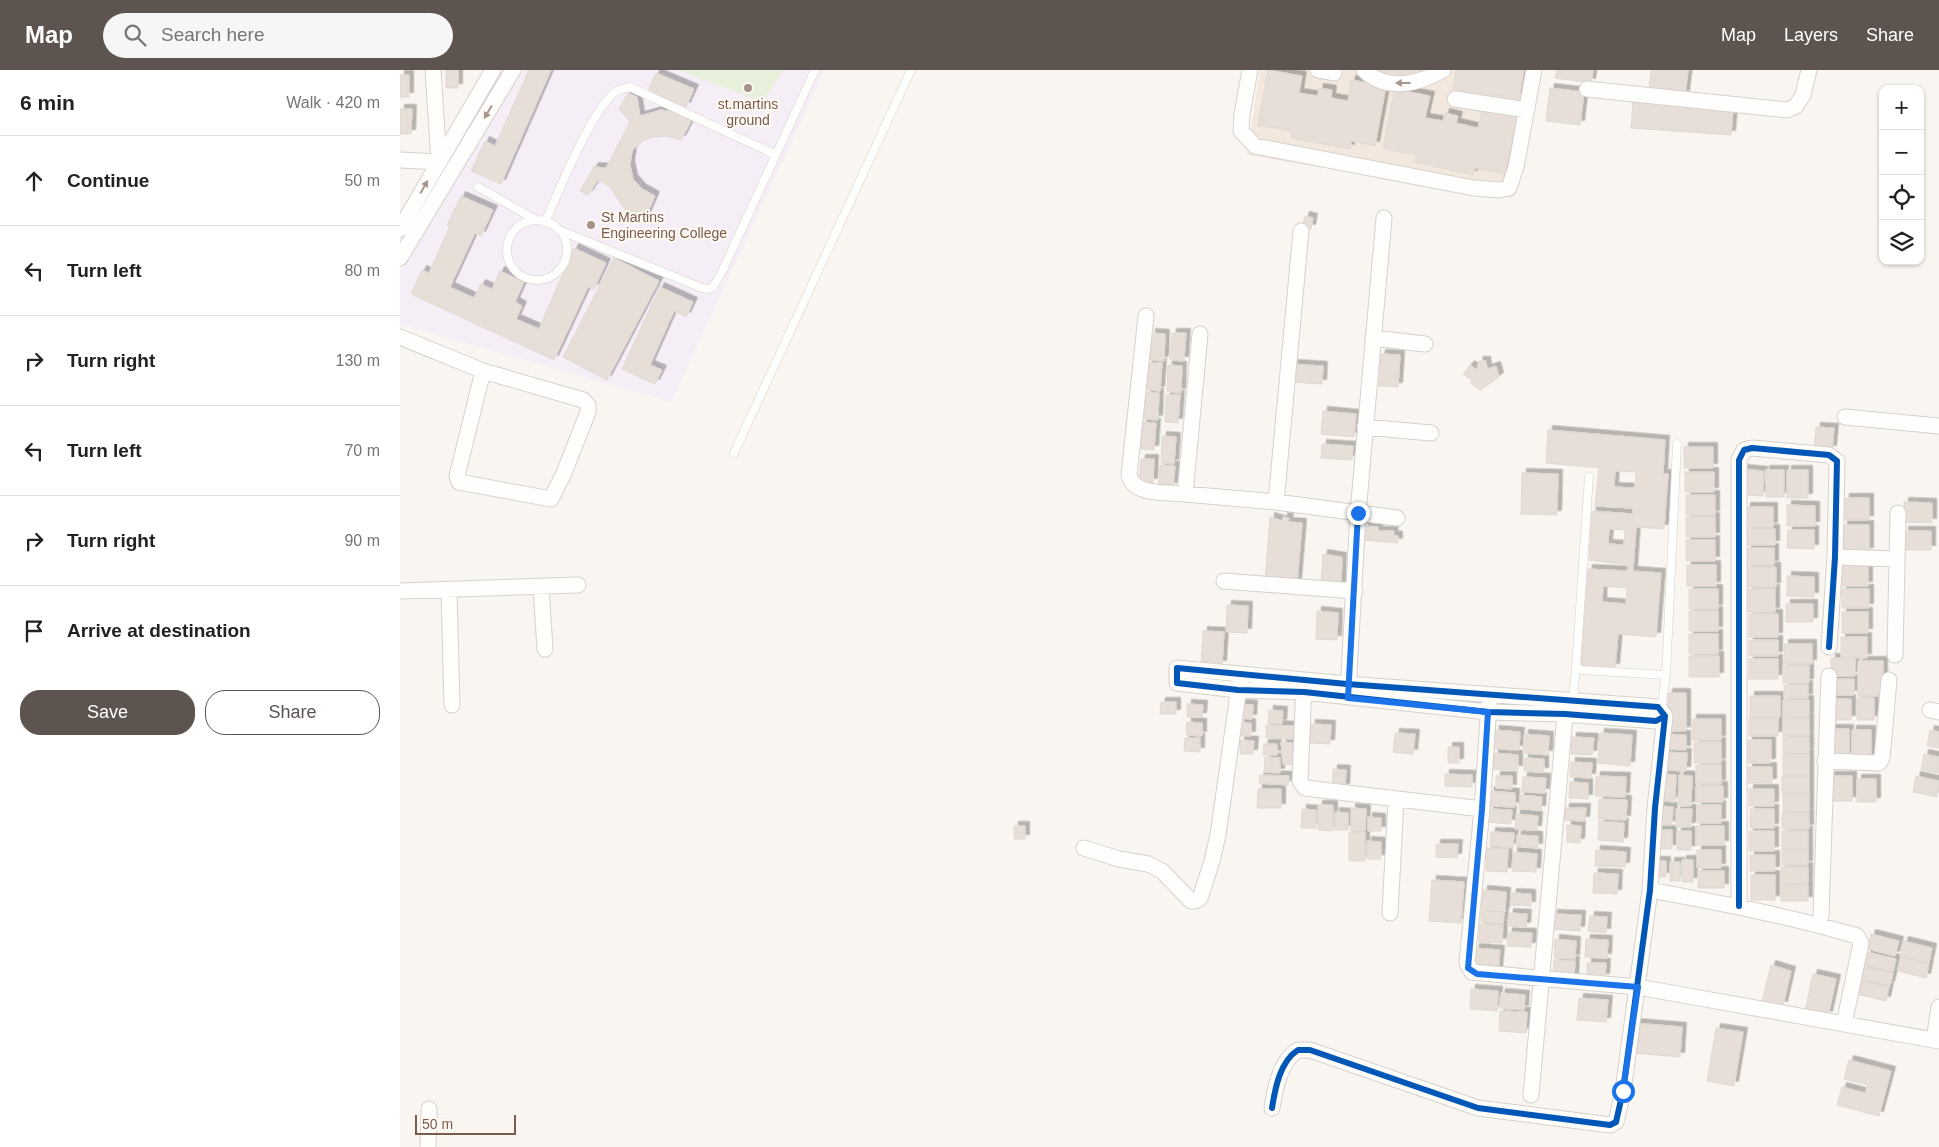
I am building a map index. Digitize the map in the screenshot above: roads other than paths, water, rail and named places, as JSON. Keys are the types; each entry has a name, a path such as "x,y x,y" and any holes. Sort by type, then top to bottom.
{"street":[{"path":"433,70 439,162"},
{"path":"400,230 493,70"},
{"path":"400,258 513,70"},
{"path":"1250,70 1241,131 1255,146 1474,188 1499,190 1509,188 1516,167 1534,70"},
{"path":"1318,70 1334,73"},
{"path":"1364,70 1386,82 1406,84 1426,80 1443,70"},
{"path":"1587,89 1787,110 1796,106 1803,95 1809,70"},
{"path":"1455,99 1527,110"},
{"path":"400,160 439,162"},
{"path":"1348,691 1358,513 1384,218"},
{"path":"1276,502 1300,231"},
{"path":"1146,316 1130,480 1138,488 1276,502 1397,518"},
{"path":"1184,494 1200,334"},
{"path":"400,337 483,371 584,400 588,405 570,459 551,499 459,482 457,476 483,371"},
{"path":"1373,338 1425,344"},
{"path":"1844,417 1939,426"},
{"path":"1365,427 1431,433"},
{"path":"1739,906 1739,460 1744,450 1752,448 1829,454 1837,460 1835,557 1829,647"},
{"path":"1895,655 1898,513"},
{"path":"1835,557 1897,559"},
{"path":"1224,581 1355,591"},
{"path":"400,591 578,585"},
{"path":"541,587 545,650"},
{"path":"449,590 452,705"},
{"path":"1304,686 1238,690 1177,683 1176,670 1180,667 1241,673 1304,686 1488,712 1568,704"},
{"path":"1084,848 1119,859 1148,864 1162,871 1191,901 1195,902 1200,898 1218,835 1241,673"},
{"path":"1819,922 1829,676"},
{"path":"1825,761 1879,763 1882,758 1889,680"},
{"path":"1304,686 1301,785 1309,790 1482,809"},
{"path":"1272,1108 1275,1090 1287,1061 1298,1050 1310,1050 1478,1108 1610,1125 1616,1122 1619,1115 1650,890 1661,711 1568,704 1490,694 1348,691"},
{"path":"1490,694 1468,968 1477,974 1638,987 1936,1041 1939,1007"},
{"path":"1531,1095 1568,704"},
{"path":"1390,913 1396,800"},
{"path":"1650,890 1819,922 1857,936 1861,943 1844,1024"},
{"path":"428,1147 429,1109"}],"lane":[{"path":"478,187 536,220 545,222 559,230 708,290 718,280 815,70"},
{"path":"734,453 911,70"},
{"path":"545,222 580,145 606,102 616,91 625,88 630,87 776,155"},
{"path":"439,162 452,171"},
{"path":"536,220 517,227 507,244 510,264 526,277 545,278 560,268 566,250 565,241 559,230"},
{"path":"1661,711 1666,675 1677,444"},
{"path":"1568,704 1576,667 1589,477"},
{"path":"1576,667 1582,670 1666,675"}],"place":[{"name":"st.martins ground","path":"748,88"},
{"name":"St Martins Engineering College","path":"591,225"}]}
